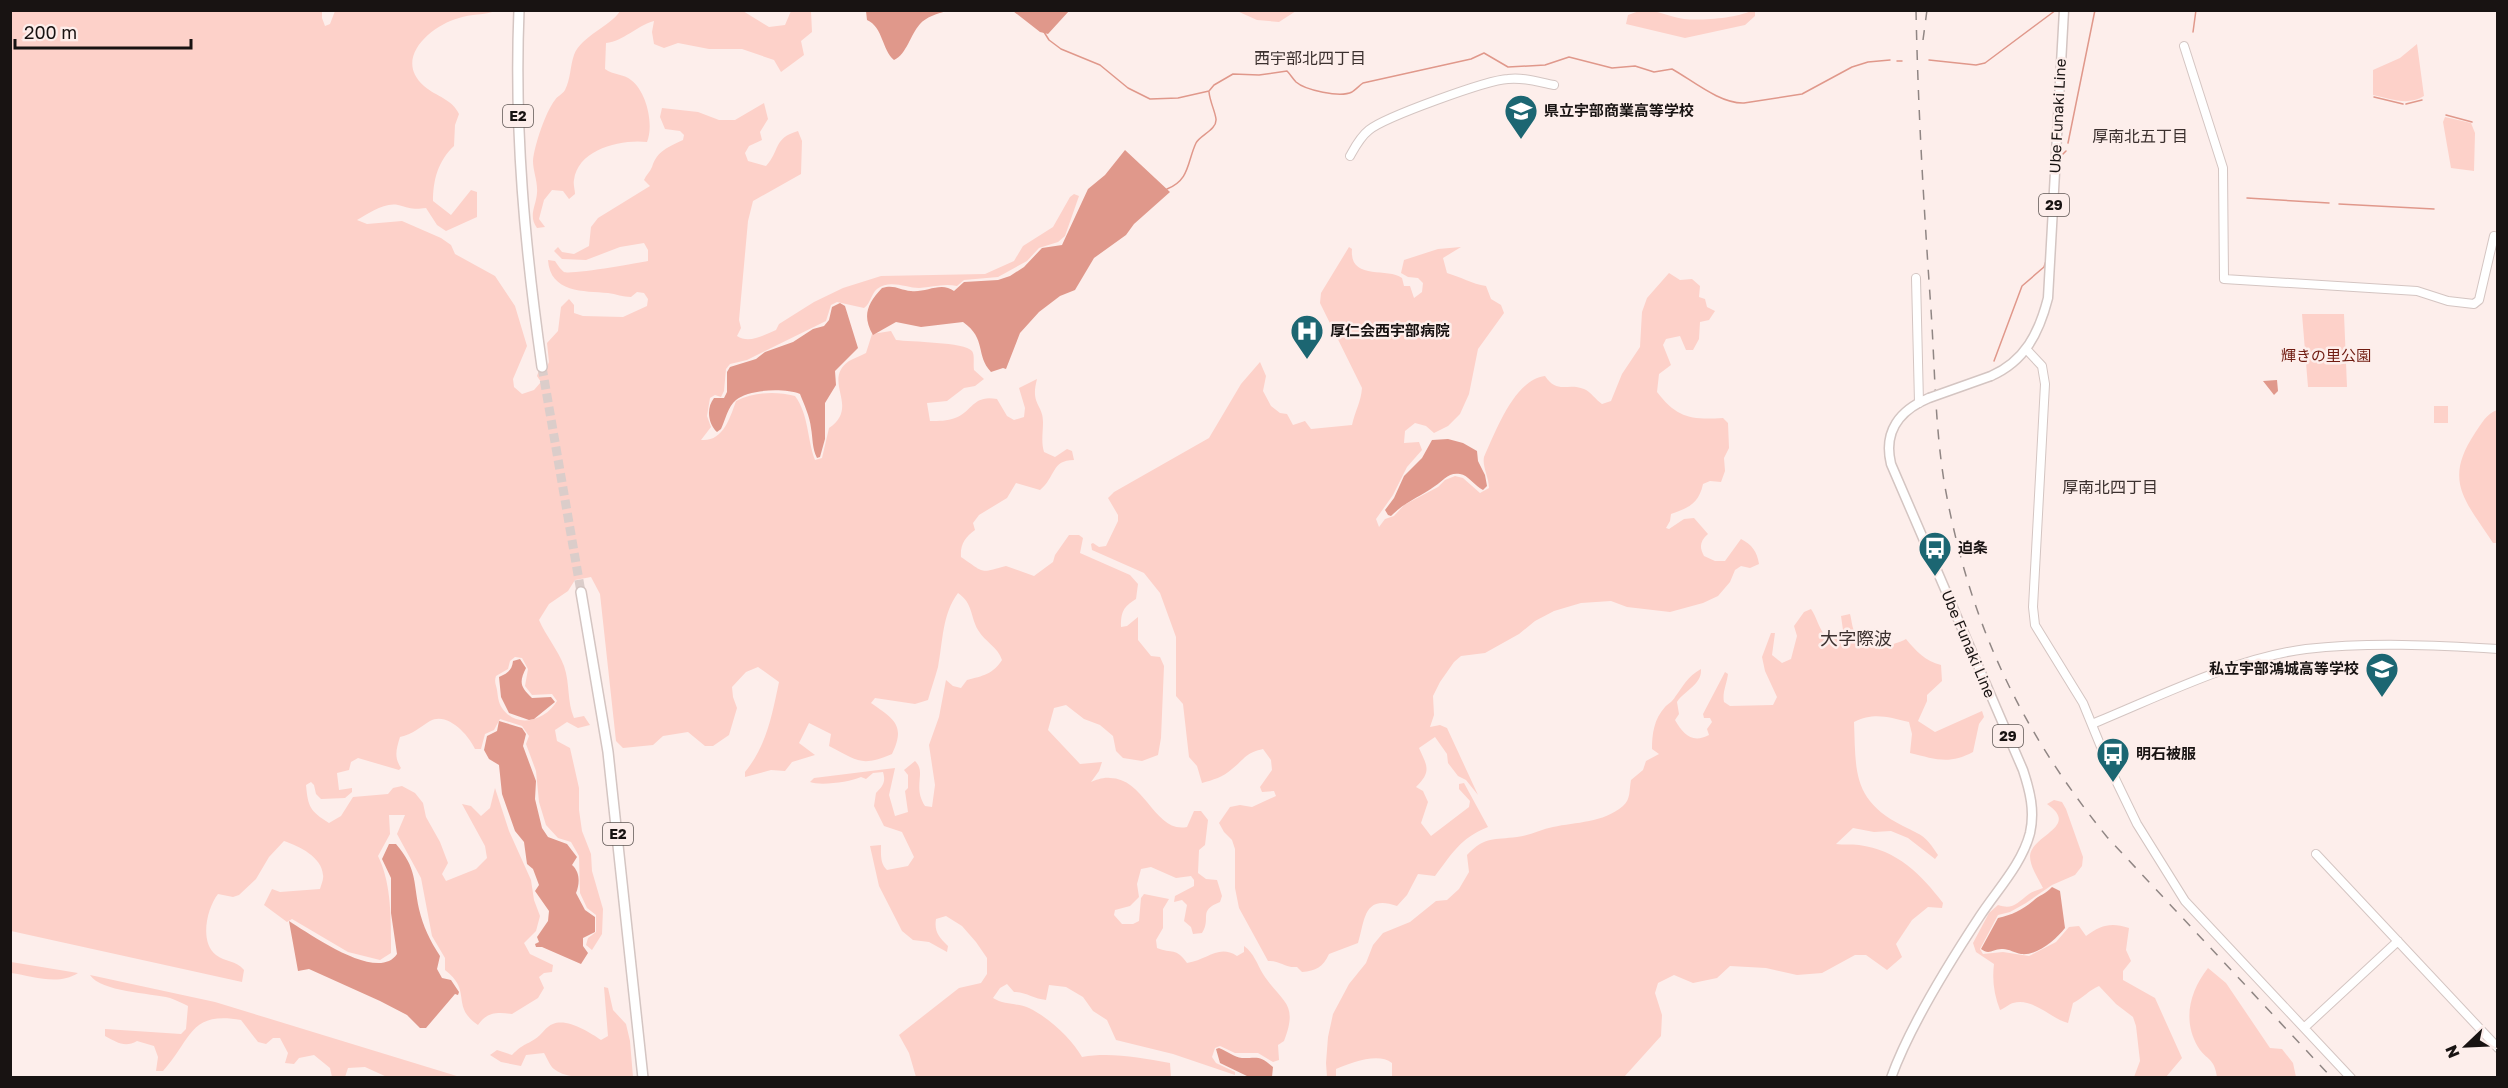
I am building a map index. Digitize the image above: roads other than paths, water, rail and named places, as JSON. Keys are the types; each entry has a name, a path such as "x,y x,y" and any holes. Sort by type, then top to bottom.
{"highway":[{"name":"E2","path":"519,10 518,123 524,221 542,367"},
{"name":"E2","path":"581,592 608,752 643,1077"}],"main road":[{"name":"Ube Funaki Line","path":"1891,1077 1904,1047 1957,951 2021,854 2030,833 2032,813 2029,788 2023,770 1891,464 1888,443 1892,429 1901,414 1918,403 1991,376 2014,363 2027,350 2046,308 2050,282 2064,10"}],"street":[{"path":"2184,46 2223,168 2224,279 2417,291 2448,301 2474,304 2479,300 2494,236"},
{"path":"1350,156 1363,136 1372,128 1430,103 1502,79 1520,78 1554,85"},
{"path":"1916,278 1918,403"},
{"path":"2027,350 2042,366 2045,384 2033,617 2038,630 2078,692 2137,824 2185,901 2351,1077"},
{"path":"2092,724 2190,683 2254,662 2306,650 2415,645 2498,649"},
{"path":"2316,854 2498,1048"},
{"path":"2306,1028 2398,941"}],"waterway":[{"path":"1929,60 1976,65 1985,63 2056,10"},
{"path":"2068,143 2095,10"},
{"path":"2193,32 2196,10"},
{"path":"1044,32 1049,40 1061,49 1100,65 1128,88 1150,99 1178,98 1209,91 1214,85 1233,74 1259,75 1287,71 1296,82 1307,88 1331,94 1347,94 1363,83 1471,59 1484,53 1508,67 1545,65 1569,57 1612,68 1635,66 1654,72 1672,69 1716,96 1744,103 1802,94 1852,67 1868,62 1890,60"},
{"path":"1897,61 1902,61"},
{"path":"1167,189 1184,176 1196,143 1216,123 1209,92"},
{"path":"2374,97 2403,104"},
{"path":"2406,104 2422,100"},
{"path":"2446,115 2472,122"},
{"path":"2061,156 2066,151"},
{"path":"2051,164 2051,169"},
{"path":"2247,198 2329,203"},
{"path":"2339,204 2434,209"},
{"path":"1994,361 2022,286 2044,267 2046,261"}],"tunnel":[{"path":"542,367 581,592"}],"railway":[{"path":"1916,10 1918,85 1939,443 1945,487 1956,537 1984,629 2024,715 2048,756 2107,837 2332,1078"},
{"path":"1923,40 1927,10"}],"place":[{"name":"県立宇部商業高等学校","path":"1521,140"},
{"name":"厚仁会西宇部病院","path":"1307,360"},
{"name":"迫条","path":"1935,577"},
{"name":"私立宇部鴻城高等学校","path":"2382,698"},
{"name":"明石被服","path":"2113,783"}],"district":[{"name":"西宇部北四丁目","path":"1310,58"},
{"name":"厚南北五丁目","path":"2140,136"},
{"name":"厚南北四丁目","path":"2110,487"},
{"name":"大字際波","path":"1856,639"}],"park label":[{"name":"輝きの里公園","path":"2326,356"}]}
